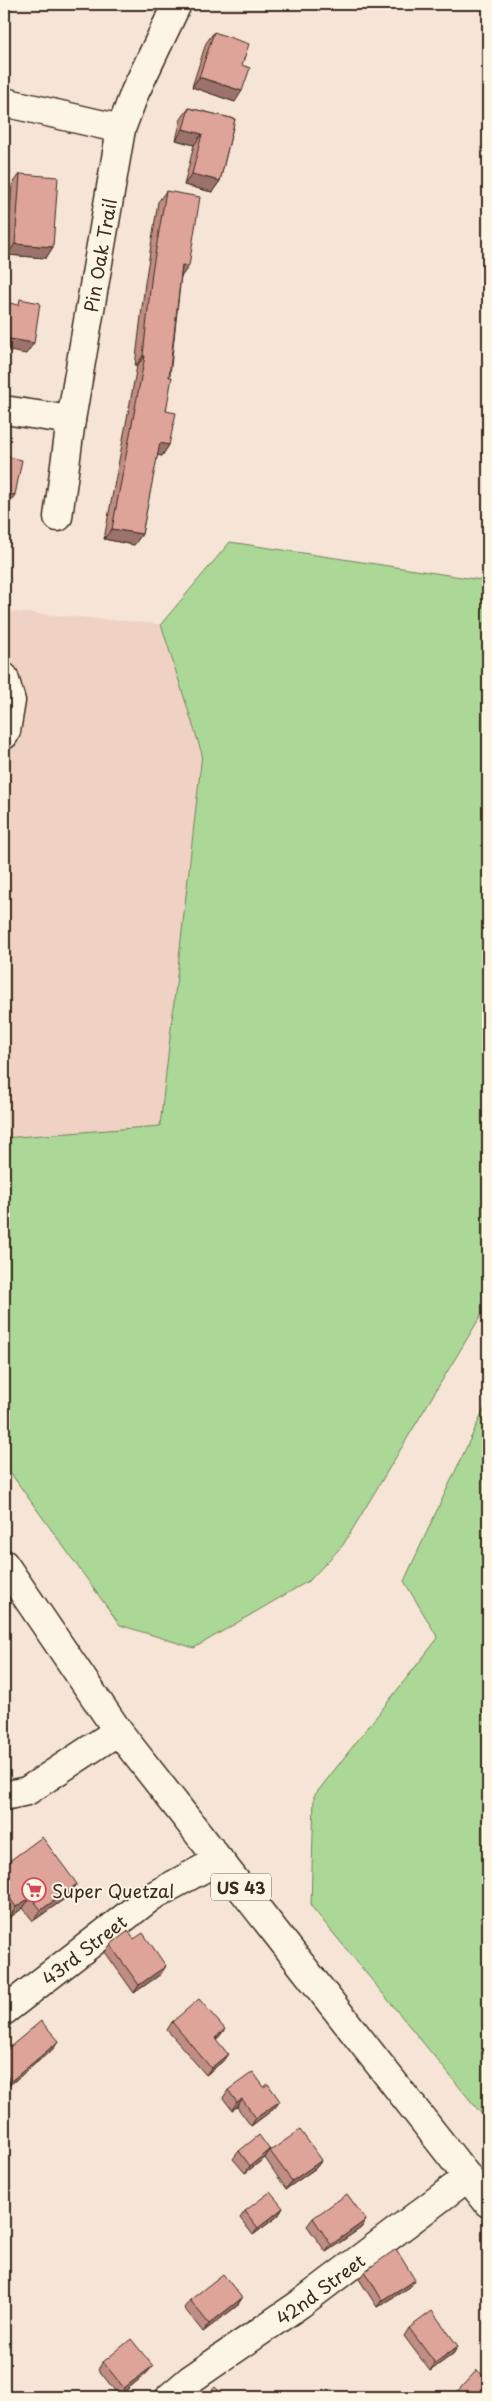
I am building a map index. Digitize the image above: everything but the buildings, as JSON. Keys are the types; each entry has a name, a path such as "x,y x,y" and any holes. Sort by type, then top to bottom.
{"main road":[{"name":"Pin Oak Trail","path":"58,517 71,420 121,129 138,84 177,4"},
{"path":"4,102 121,129"},
{"path":"4,410 71,420"},
{"path":"4,676 12,701 4,735"},
{"name":"US 43","path":"4,1564 118,1731 488,2203"},
{"path":"4,1796 27,1791 118,1731"},
{"name":"43rd Street","path":"4,2011 151,1897 219,1860"},
{"name":"42nd Street","path":"170,2397 191,2379 300,2304 468,2176"}],"shaded area":[{"path":"4,611 161,624 202,754 160,1126 4,1138"}],"green space":[{"path":"230,542 488,581 488,1304 343,1545 310,1580 194,1648 120,1625 4,1464 4,1138 160,1126 202,754 161,624"},
{"path":"488,1401 488,2122 311,1906 314,1796 438,1638 404,1581"}],"place":[{"name":"Super Quetzal","path":"34,1890"}]}
